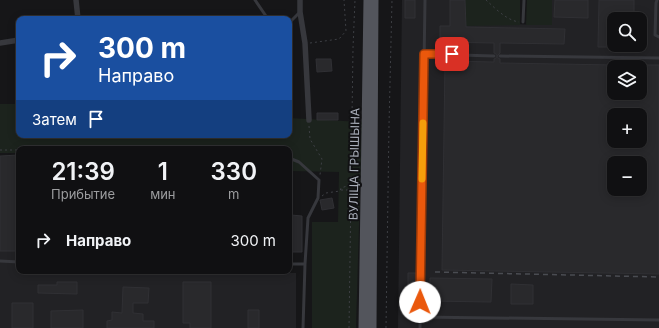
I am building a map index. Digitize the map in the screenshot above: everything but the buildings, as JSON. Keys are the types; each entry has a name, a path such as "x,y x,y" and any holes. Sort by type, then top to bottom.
{"main road":[{"name":"ВУЛІЦА ГРЫШЫНА","path":"364,328 368,0"},
{"name":"ВУЛІЦА ГРЫШЫНА","path":"372,328 374,0"}],"street":[{"path":"76,0 78,16"},
{"path":"300,0 300,12 305,43 309,120"},
{"path":"0,43 16,40"}],"lane":[{"path":"255,0 266,16"},
{"path":"420,328 425,0"},
{"path":"523,22 524,0"},
{"path":"657,0 655,35 659,37"},
{"path":"292,20 300,12"},
{"path":"424,54 494,56"},
{"path":"500,56 659,58"},
{"path":"292,159 299,162 319,180 318,198 308,218 303,328"},
{"path":"0,262 16,262"},
{"path":"292,264 305,264"},
{"path":"420,317 659,320"}],"path":[{"path":"305,43 339,39 346,31 344,0"},
{"path":"349,328 355,0"},
{"path":"386,328 392,0"},
{"path":"486,0 503,14 516,21 523,22"},
{"path":"309,120 310,139 322,159 319,180"},
{"path":"0,150 16,150"},
{"path":"340,190 341,188 347,186 351,180"},
{"path":"318,198 326,193 340,190 351,190"}],"shaded area":[{"path":"402,0 471,0 469,23 547,25 548,0 659,0 659,328 398,328"},
{"path":"462,0 520,0 520,25 462,26"},
{"path":"527,0 552,0 552,25 526,25"},
{"path":"0,104 16,104 16,138 292,138 292,118 362,122 356,328 312,328 312,222 338,222 339,172 292,171 292,146 16,146 16,153 0,153"},
{"path":"0,156 16,156 16,274 296,273 296,328 0,328"}],"railway":[{"path":"435,272 659,277"}],"slow traffic":[{"path":"422,179 423,123"}],"route":[{"path":"420,302 424,54 452,54"}]}
